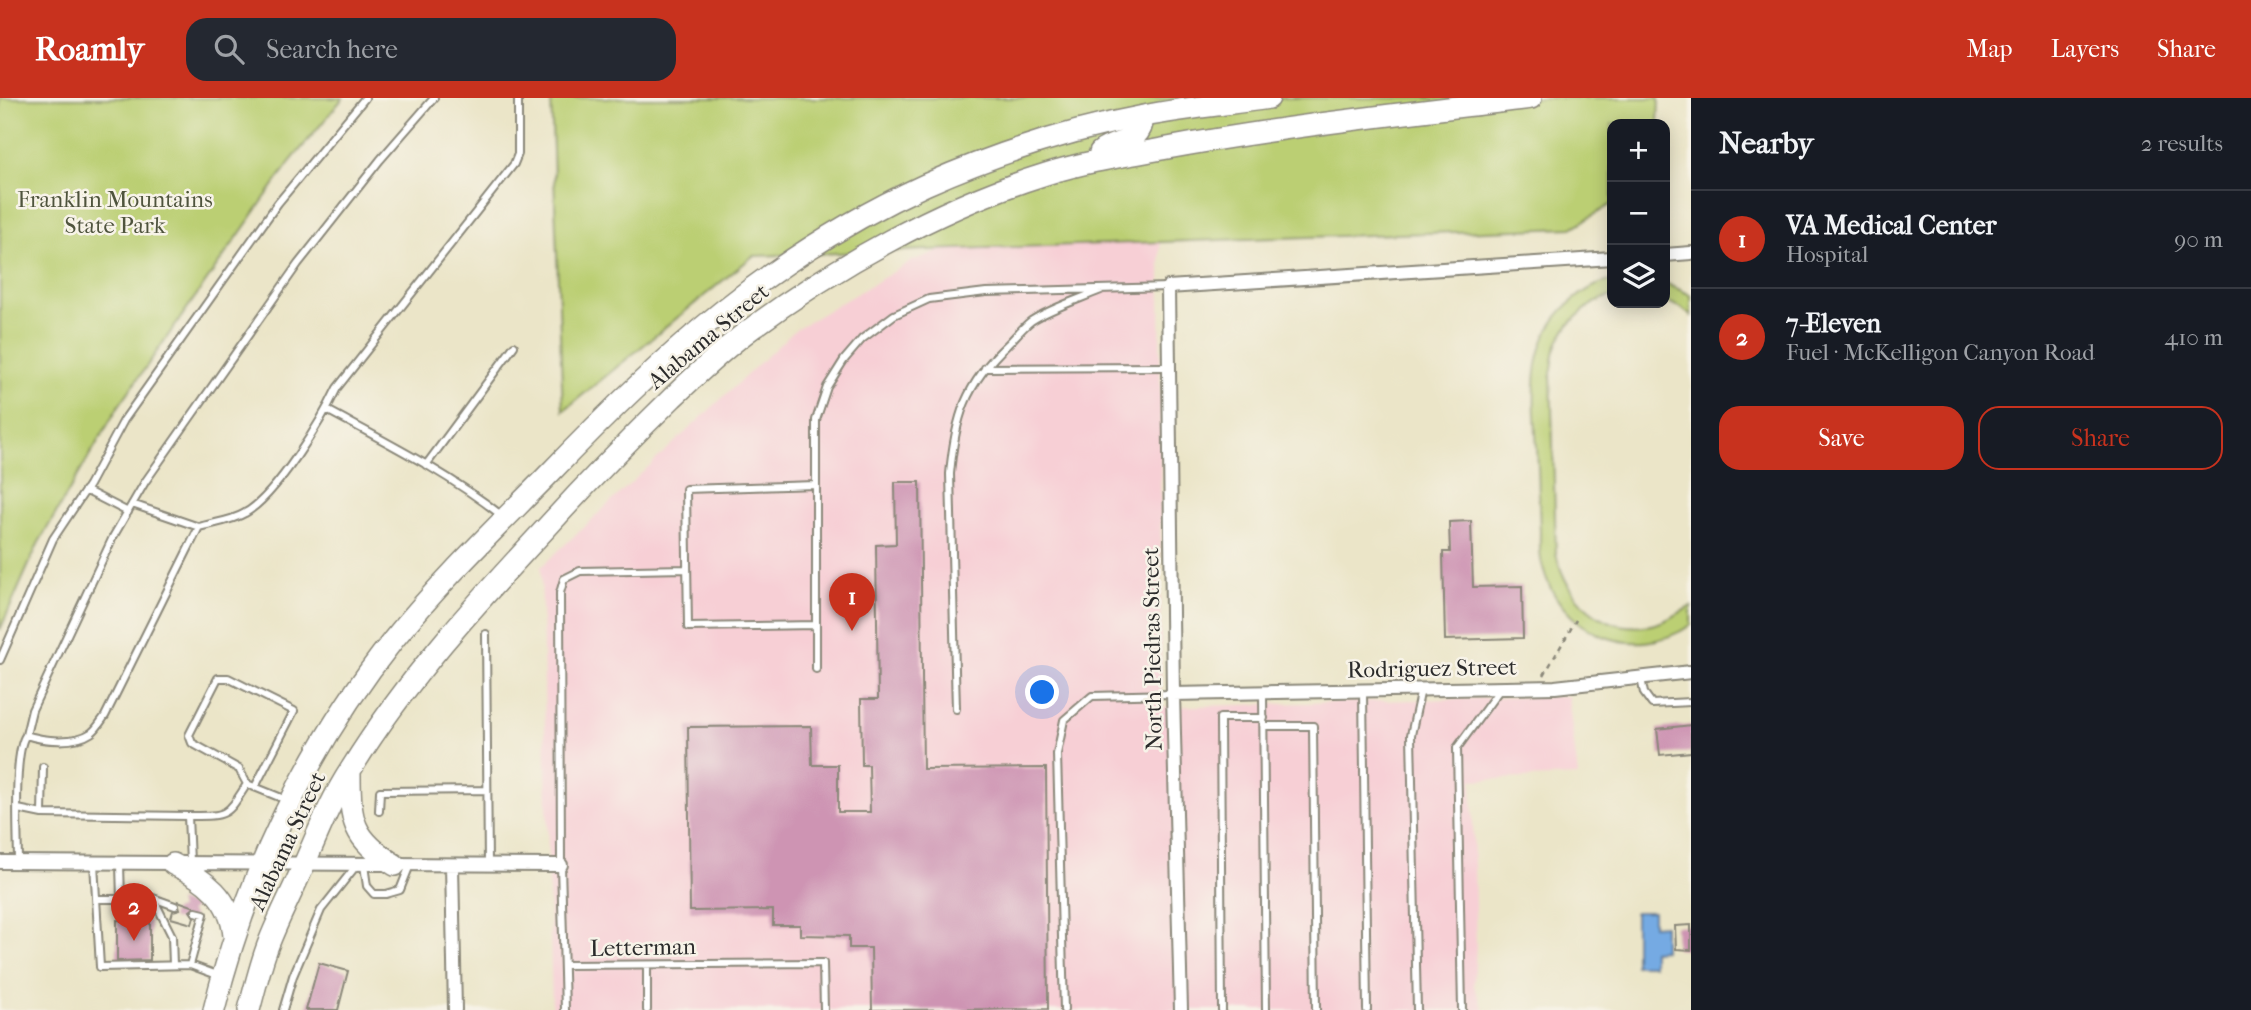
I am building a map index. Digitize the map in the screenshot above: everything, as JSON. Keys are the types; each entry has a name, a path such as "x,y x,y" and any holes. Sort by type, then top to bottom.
{"main road":[{"name":"Alabama Street","path":"214,1010 234,936 262,864 290,802 327,734 387,649 437,589 646,375 741,295 797,256 862,217 925,186 976,164 1043,141 1143,116 1269,98"},
{"name":"Alabama Street","path":"249,1010 268,945 323,817 380,724 430,658 497,581 633,436 696,375 746,332 819,282 888,241 989,195 1046,174 1093,162 1200,142 1531,98"},
{"path":"1093,162 1104,149 1139,133 1143,126 1143,116"},
{"path":"350,769 352,817 358,832 376,853 402,864"},
{"path":"181,864 220,896 228,910 234,936"}],"street":[{"path":"1670,255 1691,253"},
{"path":"1168,287 1607,258"},
{"name":"North Piedras Street","path":"1168,287 1173,694 1181,1010"},
{"name":"Rodriguez Street","path":"1173,694 1537,687 1691,672"},
{"path":"0,862 561,865"},
{"path":"452,865 455,1010"}],"lane":[{"path":"0,660 53,539 85,490 124,420 278,203 365,98"},
{"path":"18,863 21,741 26,735 32,710 113,537 190,417 298,264 380,160 434,98"},
{"path":"132,504 199,527 245,513 270,491 327,410 337,388 514,164 518,154 518,98"},
{"path":"816,669 817,420 827,387 844,359 862,339 894,314 929,299 986,292 1168,287"},
{"path":"956,709 951,463 953,441 961,410 976,379 1031,321 1106,288"},
{"path":"426,465 514,346"},
{"path":"985,368 1168,367"},
{"path":"327,410 426,465 483,500 505,518"},
{"path":"815,485 685,489 688,626 816,625"},
{"path":"85,490 128,512"},
{"path":"26,735 39,740 75,739 91,733 106,716 199,527"},
{"name":"Letterman","path":"686,569 580,571 564,579 560,593 561,865 565,965 823,963 824,1010"},
{"path":"486,634 488,865"},
{"path":"18,809 43,814 188,816 220,816 230,810 251,785 294,711 228,678 218,678 189,735 192,743 239,769 251,785 290,802"},
{"path":"1641,678 1644,693 1652,704 1691,702"},
{"path":"1462,1010 1457,748 1501,688"},
{"path":"1418,1010 1411,735 1421,689"},
{"path":"1363,691 1367,1010"},
{"path":"1264,693 1266,1010"},
{"path":"1064,1010 1057,754 1063,720 1092,696 1173,694"},
{"path":"1222,1010 1220,718 1264,718"},
{"path":"1264,726 1313,726 1316,1010"},
{"path":"43,767 43,814"},
{"path":"379,811 380,790 487,790"},
{"path":"181,864 188,816"},
{"path":"94,863 100,967 190,965 222,977"},
{"path":"120,864 121,899"},
{"path":"360,864 367,886 374,894 400,890 402,864"},
{"path":"283,1010 293,976 321,910 360,864"},
{"path":"96,899 153,898 175,906"},
{"path":"153,898 172,936 173,965"},
{"path":"190,965 204,914 196,912"},
{"path":"565,965 565,1010"},
{"path":"647,965 648,1010"}],"path":[{"path":"1537,687 1576,620"}],"shaded area":[{"path":"1160,200 1161,707 1568,696 1578,776 1472,780 1476,945 1474,986 1484,1010 552,1010 541,567 796,329 912,261 1064,205"}],"green space":[{"name":"Franklin Mountains State Park","path":"0,98 343,98 290,162 118,407 38,544 0,630"},
{"path":"551,98 1659,98 1658,119 1607,119 1607,207 1572,228 753,256 563,411"},
{"path":"1607,282 1607,298 1577,316 1563,332 1554,353 1551,373 1556,554 1561,570 1578,599 1589,610 1617,624 1651,625 1667,620 1691,606 1691,625 1668,637 1645,642 1622,641 1600,635 1581,624 1564,608 1551,588 1540,556 1535,402 1538,358 1544,338 1555,320 1580,295"},
{"path":"1670,285 1691,295 1691,316 1670,303"}],"water":[{"path":"1635,912 1653,912 1653,926 1664,925 1664,950 1653,951 1653,965 1635,965"}],"building":[{"path":"895,482 920,482 923,769 1046,768 1048,1009 872,1010 871,948 849,948 849,936 800,935 800,925 773,925 773,910 690,911 688,727 811,726 812,765 838,765 838,812 870,812 869,765 862,765 861,699 878,699 876,545 896,544"},
{"path":"1471,521 1473,587 1522,586 1523,638 1445,640 1443,552 1450,552 1449,522"},
{"path":"1691,725 1691,752 1660,755 1657,729"},
{"path":"178,901 195,907 190,911 194,917 192,924 171,918 173,911 180,909"},
{"path":"117,920 150,921 150,960 117,961"},
{"path":"1691,925 1691,950 1676,949 1675,926"},
{"path":"319,963 348,971 338,1010 306,1010"}],"place":[{"name":"VA Medical Center","path":"852,631"},
{"name":"7-Eleven","path":"134,941"}]}
